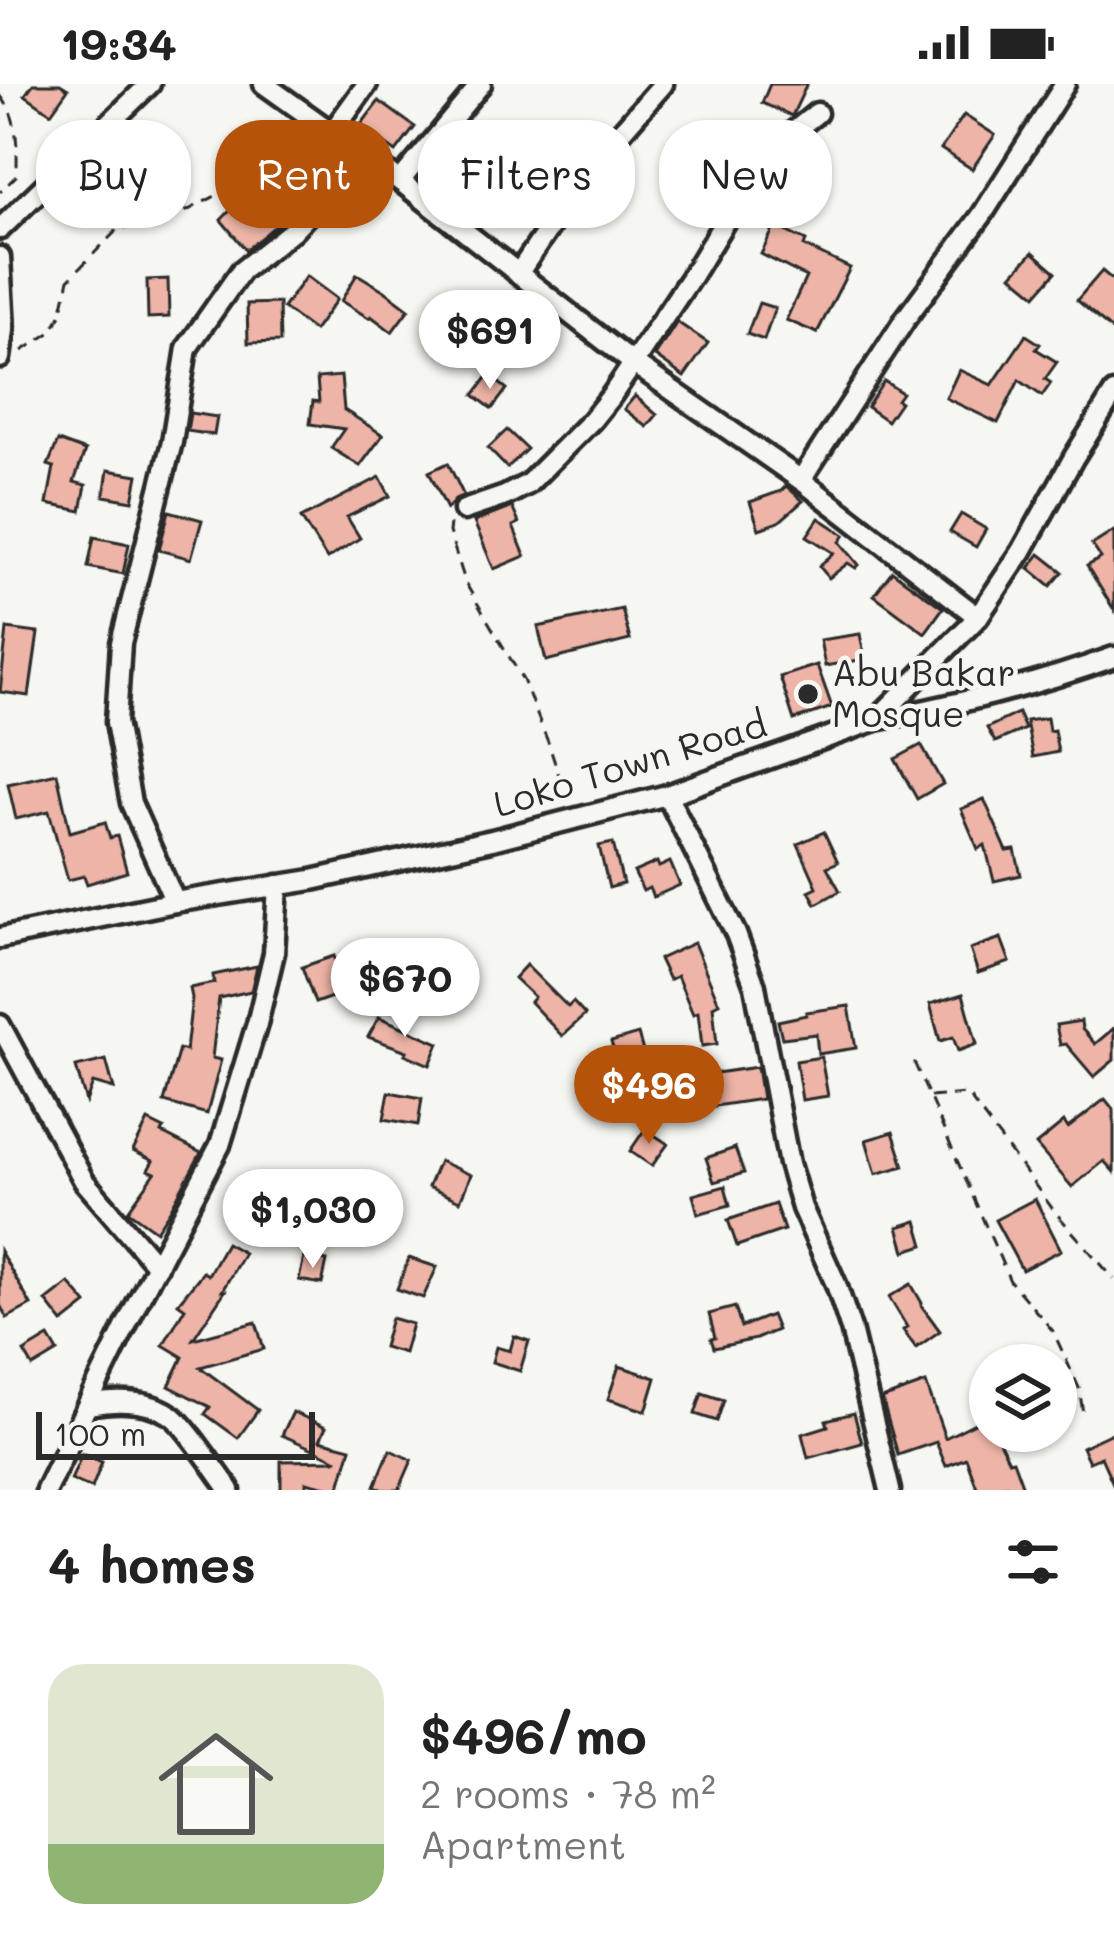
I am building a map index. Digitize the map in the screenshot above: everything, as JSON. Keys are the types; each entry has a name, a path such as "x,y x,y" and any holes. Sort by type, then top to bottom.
{"street":[{"path":"0,229 150,84"},
{"path":"264,84 312,120"},
{"path":"341,120 367,84"},
{"path":"400,181 481,84"},
{"path":"518,274 586,171 663,84"},
{"path":"801,480 906,318 982,215 1065,84"},
{"path":"464,509 518,490 592,420 691,277 751,178 773,148 817,112"},
{"path":"394,177 633,363 801,480 978,617"},
{"path":"175,902 130,803 116,722 121,643 172,442 188,348 241,271 296,228"},
{"path":"0,257 8,356"},
{"name":"Loko Town Road","path":"0,938 312,880 493,840 667,795 877,720 978,617 1114,393"},
{"path":"877,720 1052,679 1114,657"},
{"path":"667,795 736,934 754,986 789,1164 802,1208 836,1283 890,1490"},
{"path":"46,1490 220,1145 274,953 278,885"},
{"path":"0,1025 84,1181 157,1266"},
{"path":"89,1405 118,1400 174,1416 230,1490"}],"path":[{"path":"0,94 11,111 17,147 17,176 0,191"},
{"path":"8,356 50,332 61,315 69,279 117,230 177,215 215,195"},
{"path":"464,509 450,520 449,532 466,584 523,680 574,819"},
{"path":"914,1062 1010,1281 1053,1331 1079,1388 1083,1413"},
{"path":"928,1097 968,1094 1055,1212 1114,1279"}],"building":[{"path":"33,84 60,84 68,89 51,113 25,95"},
{"path":"770,84 807,84 792,116 762,103"},
{"path":"379,101 415,127 396,152 394,120 365,120"},
{"path":"964,115 995,135 972,169 941,149"},
{"path":"228,228 273,228 246,250"},
{"path":"774,228 779,228 850,268 817,333 786,320 806,277 761,254"},
{"path":"1033,252 1056,272 1036,295 1012,275"},
{"path":"1102,271 1114,281 1114,332 1077,300"},
{"path":"357,274 409,309 392,332 341,301"},
{"path":"306,276 337,299 314,331 283,308"},
{"path":"168,279 169,317 148,318 147,280"},
{"path":"279,303 280,342 248,343 247,304"},
{"path":"759,303 775,308 764,340 747,334"},
{"path":"677,322 708,343 684,377 655,356"},
{"path":"1026,335 1040,344 1036,349 1057,362 1045,379 1051,383 1042,396 1019,380 998,423 946,398 959,370 992,385"},
{"path":"489,375 507,389 492,409 474,395"},
{"path":"341,376 344,410 383,435 360,466 331,448 344,429 310,424 313,401 319,402 317,378"},
{"path":"884,381 902,393 887,421 867,407"},
{"path":"635,396 657,415 647,427 624,409"},
{"path":"190,413 217,417 214,435 187,431"},
{"path":"507,430 527,449 507,468 488,448"},
{"path":"58,441 85,451 74,482 86,485 81,511 47,504 54,467 48,465"},
{"path":"448,463 464,496 447,509 429,472"},
{"path":"108,470 138,475 133,501 104,496"},
{"path":"380,477 390,496 347,517 360,538 327,559 301,518"},
{"path":"786,486 803,501 779,522 759,529 750,502"},
{"path":"512,507 519,523 513,526 525,556 494,569 474,522"},
{"path":"169,511 202,520 191,559 159,550"},
{"path":"961,514 986,529 976,547 950,532"},
{"path":"819,518 845,535 840,542 859,565 856,568 848,563 829,578 819,566 834,553 807,536"},
{"path":"1114,531 1114,610 1087,566 1101,558 1092,545"},
{"path":"94,537 129,544 123,574 88,567"},
{"path":"1040,554 1063,572 1051,586 1029,568"},
{"path":"892,571 943,608 925,633 874,595"},
{"path":"622,609 630,640 546,661 538,627"},
{"path":"7,629 38,633 29,696 0,692"},
{"path":"860,634 865,659 825,666 820,640"},
{"path":"817,665 832,707 794,720 780,677"},
{"path":"1018,713 1025,729 995,742 987,728"},
{"path":"1047,718 1058,752 1033,757 1026,721"},
{"path":"921,745 943,784 917,799 895,759"},
{"path":"57,773 70,832 105,822 110,838 117,836 127,872 87,884 84,876 68,880 49,811 16,819 8,784"},
{"path":"984,799 1007,851 1015,850 1021,875 994,881 985,845 978,849 961,809"},
{"path":"824,832 838,862 827,867 840,891 816,904 809,891 817,887 798,844"},
{"path":"613,843 623,884 609,888 599,846"},
{"path":"657,862 659,867 670,862 680,885 653,897 649,888 643,891 634,872"},
{"path":"1001,938 1010,962 978,973 970,949"},
{"path":"694,943 719,1003 713,1006 717,1044 702,1046 698,1012 693,1014 677,976 669,980 659,959"},
{"path":"334,956 346,992 315,1003 302,967"},
{"path":"526,965 568,1007 573,1002 585,1015 562,1036 514,978"},
{"path":"257,966 251,991 219,998 212,1058 221,1060 207,1114 164,1102 179,1049 186,1051 190,988 214,983 213,975"},
{"path":"963,994 977,1044 958,1051 953,1037 940,1041 930,1004"},
{"path":"849,1006 856,1048 818,1054 816,1034 782,1038 778,1021"},
{"path":"379,1017 439,1043 430,1065 368,1037"},
{"path":"1081,1021 1095,1044 1114,1028 1114,1060 1094,1077 1066,1044 1060,1045 1056,1025"},
{"path":"638,1034 649,1072 623,1080 611,1042"},
{"path":"821,1057 828,1096 802,1100 796,1061"},
{"path":"106,1060 114,1089 93,1083 86,1102 76,1067"},
{"path":"757,1067 762,1099 701,1108 696,1076"},
{"path":"389,1092 422,1098 418,1125 384,1119"},
{"path":"1105,1099 1114,1110 1114,1172 1104,1161 1072,1187 1036,1145 1064,1122 1068,1128"},
{"path":"148,1121 201,1153 156,1231 128,1211 155,1173 148,1170 153,1161 133,1151"},
{"path":"645,1129 668,1144 652,1166 630,1151"},
{"path":"893,1132 904,1166 876,1174 866,1140"},
{"path":"735,1148 744,1173 714,1182 706,1158"},
{"path":"439,1161 471,1175 460,1201 428,1187"},
{"path":"725,1186 730,1205 698,1214 693,1195"},
{"path":"1035,1199 1061,1250 1022,1270 995,1220"},
{"path":"775,1204 784,1230 737,1246 728,1220"},
{"path":"917,1221 924,1245 905,1251 898,1227"},
{"path":"226,1243 244,1253 193,1339 256,1322 264,1349 200,1367 258,1410 238,1438 205,1414 210,1407 169,1386 183,1357 163,1345 185,1308 178,1303 203,1272 208,1275"},
{"path":"0,1251 31,1305 7,1318 0,1305"},
{"path":"304,1257 327,1261 322,1284 299,1280"},
{"path":"409,1258 437,1267 423,1298 397,1289"},
{"path":"69,1283 87,1304 63,1323 46,1301"},
{"path":"911,1284 940,1331 916,1348 889,1297"},
{"path":"735,1307 741,1327 771,1315 777,1330 714,1348 709,1314"},
{"path":"391,1318 412,1324 404,1353 383,1347"},
{"path":"514,1336 529,1341 520,1371 492,1362 496,1347 510,1351"},
{"path":"49,1337 58,1352 33,1367 24,1352"},
{"path":"619,1366 656,1378 646,1411 608,1399"},
{"path":"926,1383 945,1438 969,1426 969,1452 1004,1452 1013,1460 1024,1490 1008,1490 1006,1485 978,1490 966,1458 946,1466 936,1442 898,1455 882,1399"},
{"path":"702,1393 724,1400 717,1421 695,1414"},
{"path":"293,1412 326,1427 320,1440 351,1448 339,1490 306,1482 306,1490 281,1490 281,1461 338,1460 282,1435"},
{"path":"854,1413 862,1443 808,1458 802,1434 828,1426 826,1420"},
{"path":"1114,1432 1114,1486 1101,1457 1089,1462 1082,1447"},
{"path":"390,1450 412,1460 399,1490 375,1486"},
{"path":"82,1454 102,1462 92,1488 71,1480"}],"place":[{"name":"Abu Bakar Mosque","path":"808,694"}]}
